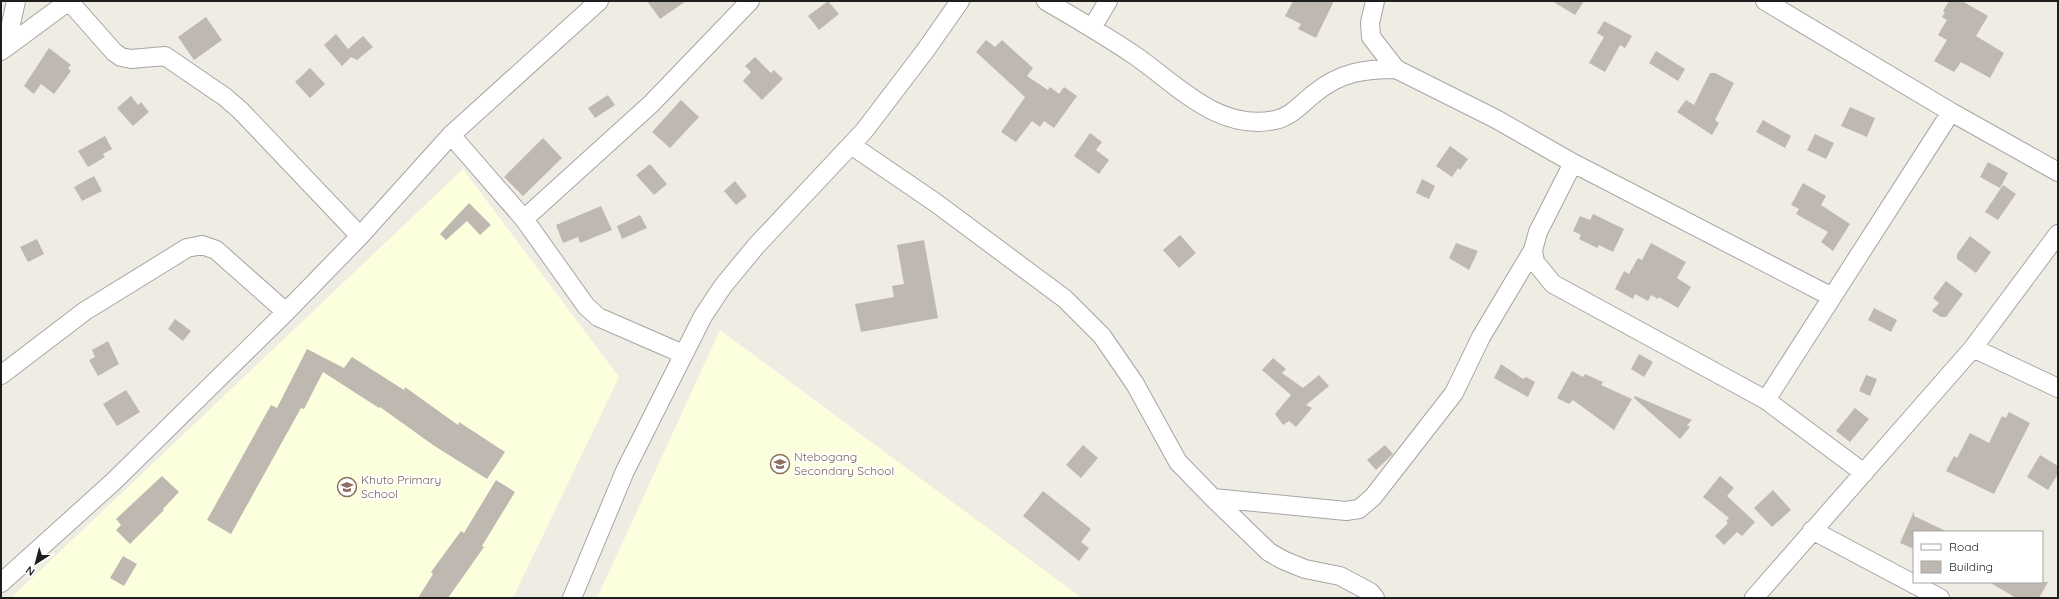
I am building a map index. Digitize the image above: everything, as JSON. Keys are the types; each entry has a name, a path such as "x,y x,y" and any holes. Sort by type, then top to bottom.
{"street":[{"path":"4,49 16,1"},
{"path":"4,49 69,1 114,52 122,57 131,59 165,56 225,97 241,111 360,236"},
{"path":"1,583 113,482 286,312 360,236 451,136 599,1"},
{"path":"524,219 652,104 750,1"},
{"path":"572,598 625,471 703,316 723,286 756,246 851,145 925,52 960,1"},
{"path":"1046,1 1137,57 1200,104 1229,118 1255,122 1276,120 1294,111 1336,78 1367,69 1396,69"},
{"path":"1092,28 1108,1"},
{"path":"1375,1 1370,23 1371,37 1396,69 1496,119 1573,163 1832,297"},
{"path":"1765,1 1951,112 2058,172"},
{"path":"1766,400 1951,112"},
{"path":"451,136 524,219 586,306 598,317 683,354"},
{"path":"851,145 936,203 1065,299 1102,336 1135,384 1178,462 1269,552 1282,560 1305,569 1340,576 1370,592 1375,598"},
{"path":"1213,498 1346,512 1359,509 1373,497 1454,393 1481,337 1533,250 1538,232 1573,163"},
{"path":"1754,598 1973,348 2058,234"},
{"path":"1,376 85,311 187,248 202,245 216,250 286,312"},
{"path":"1533,250 1535,262 1553,284 1766,400 1864,474"},
{"path":"1973,348 2058,388"},
{"path":"1812,530 1940,598"}],"shaded area":[{"name":"Khuto Primary School","path":"463,169 619,377 513,598 11,598"},
{"name":"Ntebogang Secondary School","path":"720,330 1082,598 597,598"}],"building":[{"path":"647,1 686,1 660,19"},
{"path":"828,1 839,14 819,30 808,16"},
{"path":"1293,1 1334,1 1316,38 1298,29 1301,24 1285,16"},
{"path":"1552,1 1584,1 1575,15"},
{"path":"1949,1 1962,1 1988,16 1976,36 2004,53 1990,78 1961,62 1954,72 1934,61 1947,40 1938,35 1947,20 1942,17 1945,12 1943,11"},
{"path":"206,17 222,40 194,60 178,37"},
{"path":"1604,21 1632,36 1625,48 1620,45 1605,72 1589,63 1604,37 1597,33"},
{"path":"336,34 348,49 363,36 373,47 357,60 351,57 342,66 324,45"},
{"path":"986,40 995,47 1002,40 1033,68 1027,76 1048,90 1050,87 1059,94 1064,87 1077,96 1054,128 1044,121 1040,127 1032,121 1016,142 1001,132 1025,97 976,52"},
{"path":"49,48 71,65 68,68 71,71 54,94 41,84 34,94 24,86"},
{"path":"1656,51 1685,69 1678,81 1649,63"},
{"path":"755,57 771,73 774,70 783,79 762,100 743,81 751,72 745,66"},
{"path":"310,68 325,84 310,98 295,82"},
{"path":"1710,73 1715,73 1734,83 1715,120 1719,123 1712,135 1677,112 1686,100 1694,105"},
{"path":"608,95 615,105 595,118 588,108"},
{"path":"131,96 138,105 141,102 149,112 133,126 117,108"},
{"path":"681,100 699,117 670,148 652,132"},
{"path":"1850,107 1875,118 1867,137 1841,126"},
{"path":"1763,120 1791,136 1785,148 1756,132"},
{"path":"1090,133 1102,142 1096,150 1109,160 1099,174 1074,156"},
{"path":"1815,134 1834,143 1826,159 1807,150"},
{"path":"105,136 112,149 103,154 105,157 88,167 78,151"},
{"path":"543,138 562,158 523,196 504,177"},
{"path":"1450,146 1468,159 1460,170 1458,168 1452,177 1436,166"},
{"path":"1988,162 2008,173 2000,188 1980,177"},
{"path":"650,164 667,184 654,195 636,175"},
{"path":"94,176 102,191 82,201 74,187"},
{"path":"1422,179 1435,186 1429,199 1416,193"},
{"path":"735,181 747,196 736,205 724,191"},
{"path":"1803,183 1826,196 1821,205 1850,224 1833,251 1821,242 1828,232 1796,214 1799,209 1791,205"},
{"path":"2003,185 2016,194 1998,220 1985,212"},
{"path":"469,203 491,225 480,235 467,221 446,240 440,234"},
{"path":"601,206 612,230 580,243 578,237 563,243 556,225"},
{"path":"1593,214 1624,229 1613,252 1599,245 1597,248 1579,239 1581,235 1573,231 1580,216 1590,220"},
{"path":"640,215 647,228 622,239 617,226"},
{"path":"1180,235 1196,253 1179,268 1163,250"},
{"path":"1970,236 1991,252 1976,273 1957,259 1957,254"},
{"path":"37,239 44,254 28,262 20,247"},
{"path":"924,240 938,318 861,332 855,304 894,297 892,286 904,284 897,245"},
{"path":"1456,243 1478,251 1469,270 1449,258"},
{"path":"1651,243 1686,262 1677,278 1691,287 1678,308 1659,297 1658,299 1651,295 1648,301 1635,294 1633,299 1615,289 1624,271 1629,274 1638,258 1642,260"},
{"path":"1946,281 1963,294 1946,317 1941,317 1932,311 1939,303 1933,298"},
{"path":"1874,308 1897,320 1891,332 1868,320"},
{"path":"175,319 191,331 183,341 168,329"},
{"path":"108,341 119,364 98,376 89,360 95,357 92,350"},
{"path":"307,349 344,368 352,357 404,390 405,387 458,425 459,422 505,452 487,479 433,445 380,407 379,408 323,372 304,409 301,408 231,534 207,520 271,405 277,408"},
{"path":"1639,354 1653,362 1644,377 1631,369"},
{"path":"1273,358 1286,369 1282,373 1303,388 1319,375 1329,386 1306,405 1312,408 1296,427 1289,421 1283,425 1275,414 1291,395 1262,370"},
{"path":"1501,364 1523,379 1526,377 1535,382 1528,397 1494,378"},
{"path":"1572,371 1583,377 1585,374 1603,382 1601,385 1632,399 1614,430 1573,400 1569,404 1557,398"},
{"path":"1866,375 1877,379 1870,396 1859,391"},
{"path":"126,390 140,412 117,426 103,404"},
{"path":"1635,396 1692,420 1687,425 1690,427 1680,439 1634,398"},
{"path":"1855,408 1869,419 1850,442 1836,431"},
{"path":"2009,412 2030,423 1994,494 1946,471 1954,456 1957,458 1970,433 1989,443 2002,416 2006,418"},
{"path":"1083,445 1098,458 1081,478 1066,465"},
{"path":"1385,445 1393,454 1376,470 1367,460"},
{"path":"2040,455 2058,466 2058,474 2048,490 2027,477"},
{"path":"162,476 179,492 163,509 164,510 130,544 116,530 121,525 116,519"},
{"path":"1720,476 1734,488 1727,496 1755,522 1742,536 1737,532 1724,545 1715,536 1728,523 1726,521 1729,518 1703,497"},
{"path":"496,480 515,492 482,546 484,547 448,598 418,598 433,574 431,572 461,531 464,533"},
{"path":"1773,490 1791,510 1772,527 1754,508"},
{"path":"1043,491 1091,529 1081,542 1089,548 1079,561 1023,516"},
{"path":"1914,511 1914,516 1946,531 1913,531 1913,549 1900,543"},
{"path":"123,556 137,564 124,586 110,578"},
{"path":"2048,582 2039,598 2016,598 1991,583"}],"place":[{"name":"Ntebogang Secondary School","path":"780,464"},
{"name":"Khuto Primary School","path":"347,487"}]}
